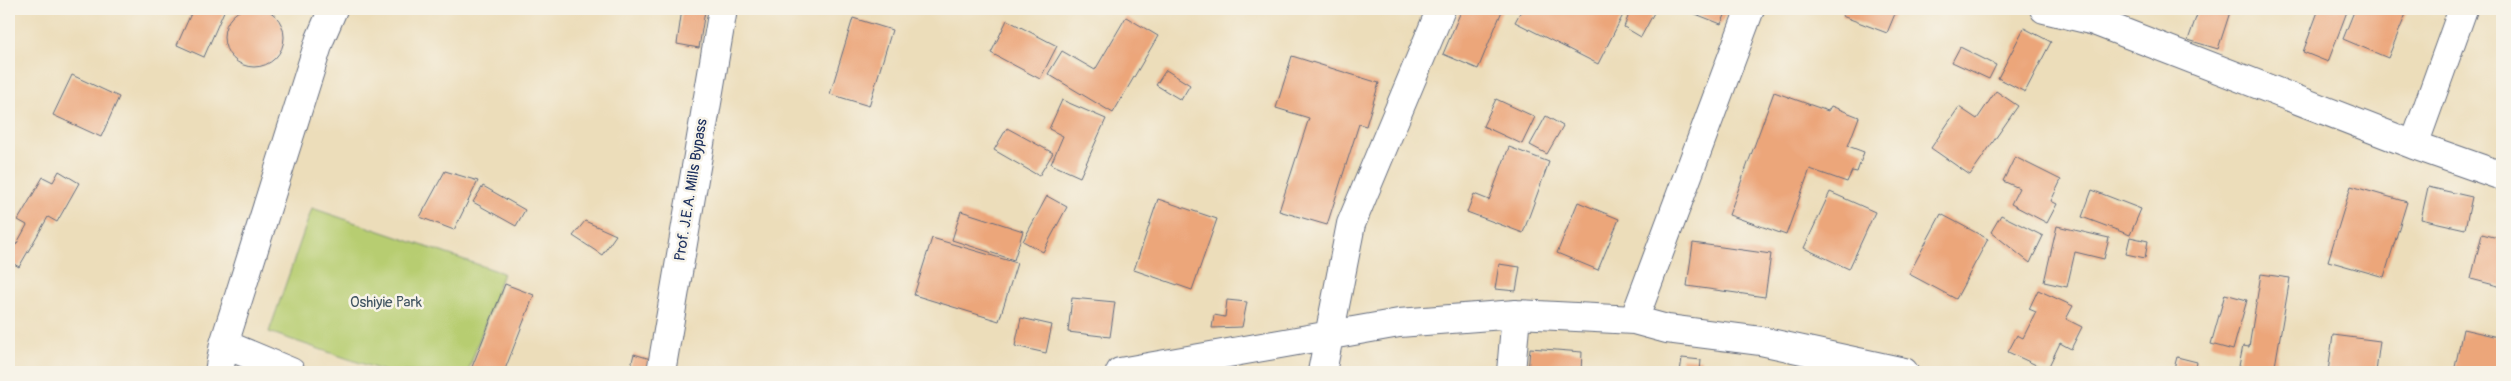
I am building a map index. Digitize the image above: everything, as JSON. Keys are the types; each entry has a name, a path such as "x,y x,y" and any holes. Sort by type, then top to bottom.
{"street":[{"path":"219,372 224,344 320,39 333,9"},
{"name":"Prof. J.E.A. Mills Bypass","path":"660,372 722,9"},
{"path":"1322,372 1351,224 1441,9"},
{"path":"1634,320 1750,9"},
{"path":"2044,9 2096,15 2414,145 2502,176"},
{"path":"2414,145 2463,9"},
{"path":"1511,372 1516,314"},
{"path":"1120,372 1399,323 1516,314 1634,320 1667,329 1761,340 1902,372"},
{"path":"224,344 291,372"}],"green space":[{"name":"Oshiyie Park","path":"312,208 503,273 468,372 387,372 269,332"}],"building":[{"path":"248,7 260,7 276,15 282,25 284,37 282,49 276,59 260,67 248,67 232,59 224,43 224,31 232,15"},
{"path":"193,9 225,9 204,57 177,45"},
{"path":"682,9 705,11 699,48 677,44"},
{"path":"1462,9 1502,11 1478,69 1443,54"},
{"path":"1522,9 1610,9 1623,15 1598,64 1515,22"},
{"path":"1631,9 1656,9 1641,37 1624,27"},
{"path":"1683,9 1728,9 1721,24"},
{"path":"1845,9 1897,9 1887,33 1842,16"},
{"path":"2199,9 2231,9 2218,49 2188,40"},
{"path":"2319,9 2348,9 2328,62 2303,52"},
{"path":"2355,9 2408,9 2388,58 2343,39"},
{"path":"1126,17 1158,36 1113,113 1048,74 1062,51 1095,70"},
{"path":"853,18 892,30 869,106 830,94"},
{"path":"1007,20 1057,46 1040,79 991,53"},
{"path":"2024,28 2051,42 2025,92 1998,78"},
{"path":"1960,47 1996,65 1989,79 1952,62"},
{"path":"1292,56 1379,83 1366,126 1359,124 1327,225 1279,211 1309,118 1276,108"},
{"path":"1166,70 1190,85 1181,100 1156,85"},
{"path":"72,75 119,97 101,137 53,115"},
{"path":"1996,91 2018,106 1970,175 1931,148 1959,107 1977,119"},
{"path":"1774,92 1828,111 1831,106 1859,117 1848,146 1864,152 1857,172 1852,171 1847,182 1810,169 1786,235 1729,215"},
{"path":"1496,99 1535,117 1522,144 1483,126"},
{"path":"1062,100 1106,119 1080,177 1051,164 1063,136 1049,129"},
{"path":"1546,116 1563,126 1547,154 1530,145"},
{"path":"1007,128 1053,153 1039,176 994,150"},
{"path":"1509,147 1549,162 1523,233 1467,212 1474,194 1489,200"},
{"path":"2015,157 2061,180 2051,201 2057,204 2047,223 2011,204 2019,188 2003,181"},
{"path":"59,171 79,183 57,222 48,217 19,267 9,261 9,241 16,245 27,225 18,220 43,177 53,182"},
{"path":"445,171 478,181 454,230 420,217"},
{"path":"483,186 525,210 516,226 473,202"},
{"path":"2351,186 2407,202 2384,277 2328,261"},
{"path":"2428,187 2472,197 2465,229 2421,219"},
{"path":"2092,190 2141,209 2130,235 2082,217"},
{"path":"1830,192 1875,212 1849,269 1804,248"},
{"path":"1047,196 1067,207 1043,252 1023,241"},
{"path":"1158,199 1217,219 1192,290 1134,270"},
{"path":"1578,202 1619,219 1598,270 1557,253"},
{"path":"961,211 1023,231 1014,260 952,240"},
{"path":"1941,214 1988,239 1956,299 1909,274"},
{"path":"2001,215 2043,236 2030,263 1991,232"},
{"path":"585,221 616,235 602,255 573,236"},
{"path":"2057,226 2109,238 2104,259 2075,252 2067,287 2044,282"},
{"path":"2482,234 2502,239 2502,287 2471,279"},
{"path":"2130,237 2148,241 2145,258 2126,254"},
{"path":"932,238 1017,263 999,321 914,295"},
{"path":"1693,243 1771,254 1765,297 1687,286"},
{"path":"1499,264 1520,267 1516,291 1495,289"},
{"path":"2261,274 2290,278 2274,372 2239,366 2243,346 2249,347"},
{"path":"505,284 534,295 504,372 470,372"},
{"path":"2038,290 2073,306 2066,319 2082,327 2071,349 2060,343 2047,370 2008,352 2017,335 2023,338 2036,312 2029,309"},
{"path":"2225,294 2247,300 2233,350 2211,344"},
{"path":"1072,298 1115,302 1110,337 1068,332"},
{"path":"1227,300 1247,302 1242,327 1212,328 1214,315 1225,317"},
{"path":"1021,318 1052,325 1046,353 1015,346"},
{"path":"2463,329 2502,338 2502,372 2454,372"},
{"path":"2333,335 2380,341 2376,372 2328,372"},
{"path":"1530,348 1582,352 1581,372 1528,372"},
{"path":"634,354 657,361 653,372 630,369"},
{"path":"2177,357 2197,362 2194,372 2173,372"},
{"path":"1682,358 1701,360 1700,372 1680,372"}]}
